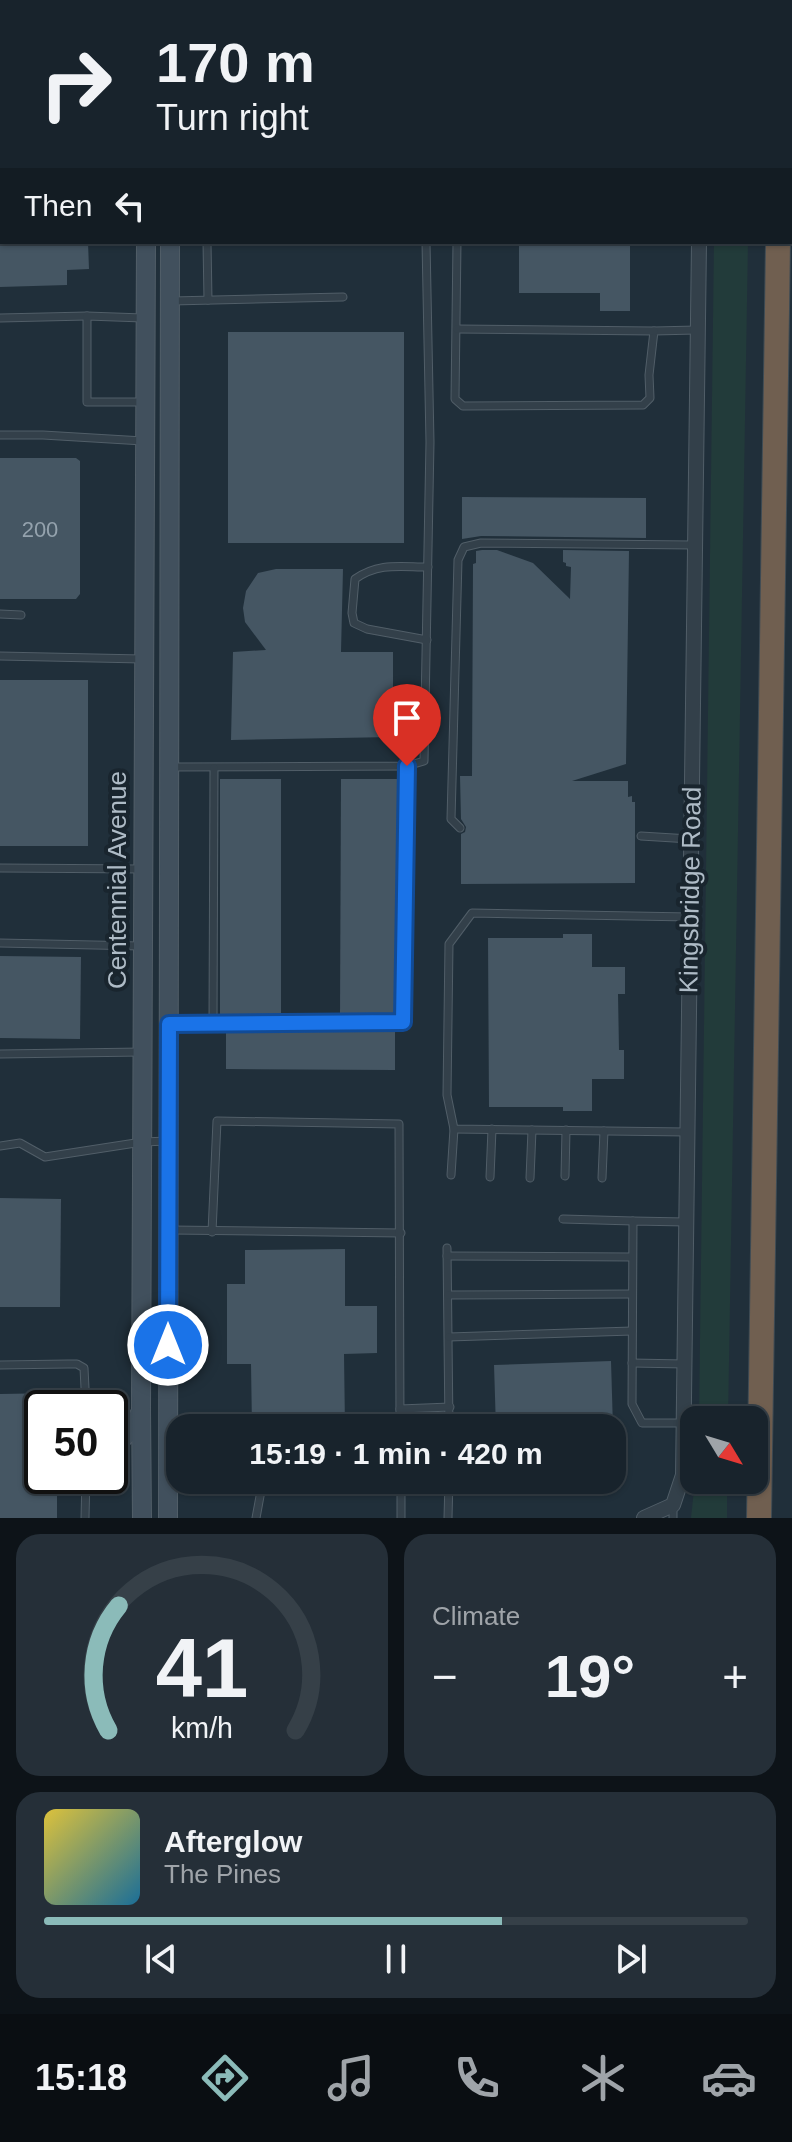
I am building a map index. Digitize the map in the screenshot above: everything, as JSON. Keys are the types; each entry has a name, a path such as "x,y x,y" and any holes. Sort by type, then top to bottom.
{"highway":[{"path":"759,1518 778,244"}],"main road":[{"name":"Centennial Avenue","path":"142,1518 146,244"},
{"name":"Centennial Avenue","path":"168,1518 170,244"},
{"path":"128,1433 141,1410"},
{"path":"128,1464 142,1486"}],"street":[{"name":"Kingsbridge Road","path":"684,1406 699,244"},
{"name":"Kingsbridge Road","path":"644,1518 673,1512 680,1486"}],"lane":[{"path":"207,244 208,300"},
{"path":"169,767 407,766 424,761 430,442 426,244"},
{"path":"457,244 455,399 463,406 643,405 650,398 654,331"},
{"path":"170,301 343,297"},
{"path":"87,316 87,402 145,402"},
{"path":"0,318 146,318"},
{"path":"457,329 696,330"},
{"path":"0,435 145,441"},
{"path":"460,828 451,819 458,560 464,547 481,543 694,545"},
{"path":"427,640 367,629 354,623 352,613 355,579 368,570 384,566 428,567"},
{"path":"0,614 21,615"},
{"path":"0,656 144,659"},
{"path":"169,1024 403,1022 407,766"},
{"path":"213,1024 214,768"},
{"path":"641,836 690,839"},
{"path":"0,868 143,869"},
{"path":"451,1175 454,1129 447,1095 449,944 472,913 690,917"},
{"path":"0,943 143,946"},
{"path":"0,1054 142,1052"},
{"path":"212,1232 217,1121 399,1124 400,1414"},
{"path":"454,1129 687,1132"},
{"path":"490,1177 492,1129"},
{"path":"530,1178 532,1130"},
{"path":"565,1176 566,1130"},
{"path":"602,1178 604,1131"},
{"path":"0,1146 20,1143 45,1157 168,1141"},
{"path":"563,1219 686,1222"},
{"path":"633,1221 632,1404 642,1423 680,1423"},
{"path":"168,1230 401,1233"},
{"path":"450,1414 447,1252 632,1257"},
{"path":"448,1295 632,1294"},
{"path":"449,1337 632,1331"},
{"path":"632,1363 685,1364"},
{"path":"0,1365 77,1364 84,1368 85,1390"},
{"path":"400,1409 450,1407"},
{"path":"85,1518 86,1494"},
{"path":"256,1518 260,1494"},
{"path":"401,1494 401,1518"},
{"path":"448,1518 449,1494"}],"green space":[{"path":"714,244 748,244 728,1406 699,1406"},
{"path":"694,1494 727,1494 727,1518 691,1518"}],"building":[{"path":"0,244 88,244 89,269 67,270 67,285 0,287"},
{"path":"519,244 630,244 630,311 600,311 600,293 519,293"},
{"path":"228,332 404,332 404,543 228,543"},
{"path":"0,458 76,458 80,461 80,594 76,599 0,599"},
{"path":"462,497 646,498 646,538 481,536 462,539"},
{"path":"497,550 533,563 570,599 571,567 563,562 563,550 629,551 626,764 572,781 628,781 628,797 632,796 632,802 635,802 635,883 461,884 461,834 466,827 461,819 460,776 472,776 473,564 476,563 476,551"},
{"path":"276,569 343,569 341,652 393,652 393,737 231,740 233,652 266,650 245,622 243,608 246,591 258,573"},
{"path":"0,680 88,680 88,846 0,846"},
{"path":"220,779 281,779 281,1017 220,1015"},
{"path":"341,779 400,779 395,1016 340,1016"},
{"path":"563,934 592,934 592,967 625,967 625,994 618,994 619,1050 624,1050 624,1079 592,1079 592,1111 563,1111 563,1107 489,1107 488,938 563,938"},
{"path":"0,956 81,957 80,1039 0,1038"},
{"path":"340,1029 395,1029 395,1070 226,1069 226,1030 340,1032"},
{"path":"0,1198 61,1199 60,1307 0,1307"},
{"path":"345,1249 345,1306 377,1306 377,1353 344,1354 345,1414 252,1414 251,1364 227,1364 227,1284 245,1284 245,1250"},
{"path":"611,1361 613,1414 496,1414 494,1365"},
{"path":"0,1394 24,1394 24,1494 57,1494 57,1518 0,1518"}],"route":[{"path":"168,1345 169,1024 403,1022 407,766"}]}
